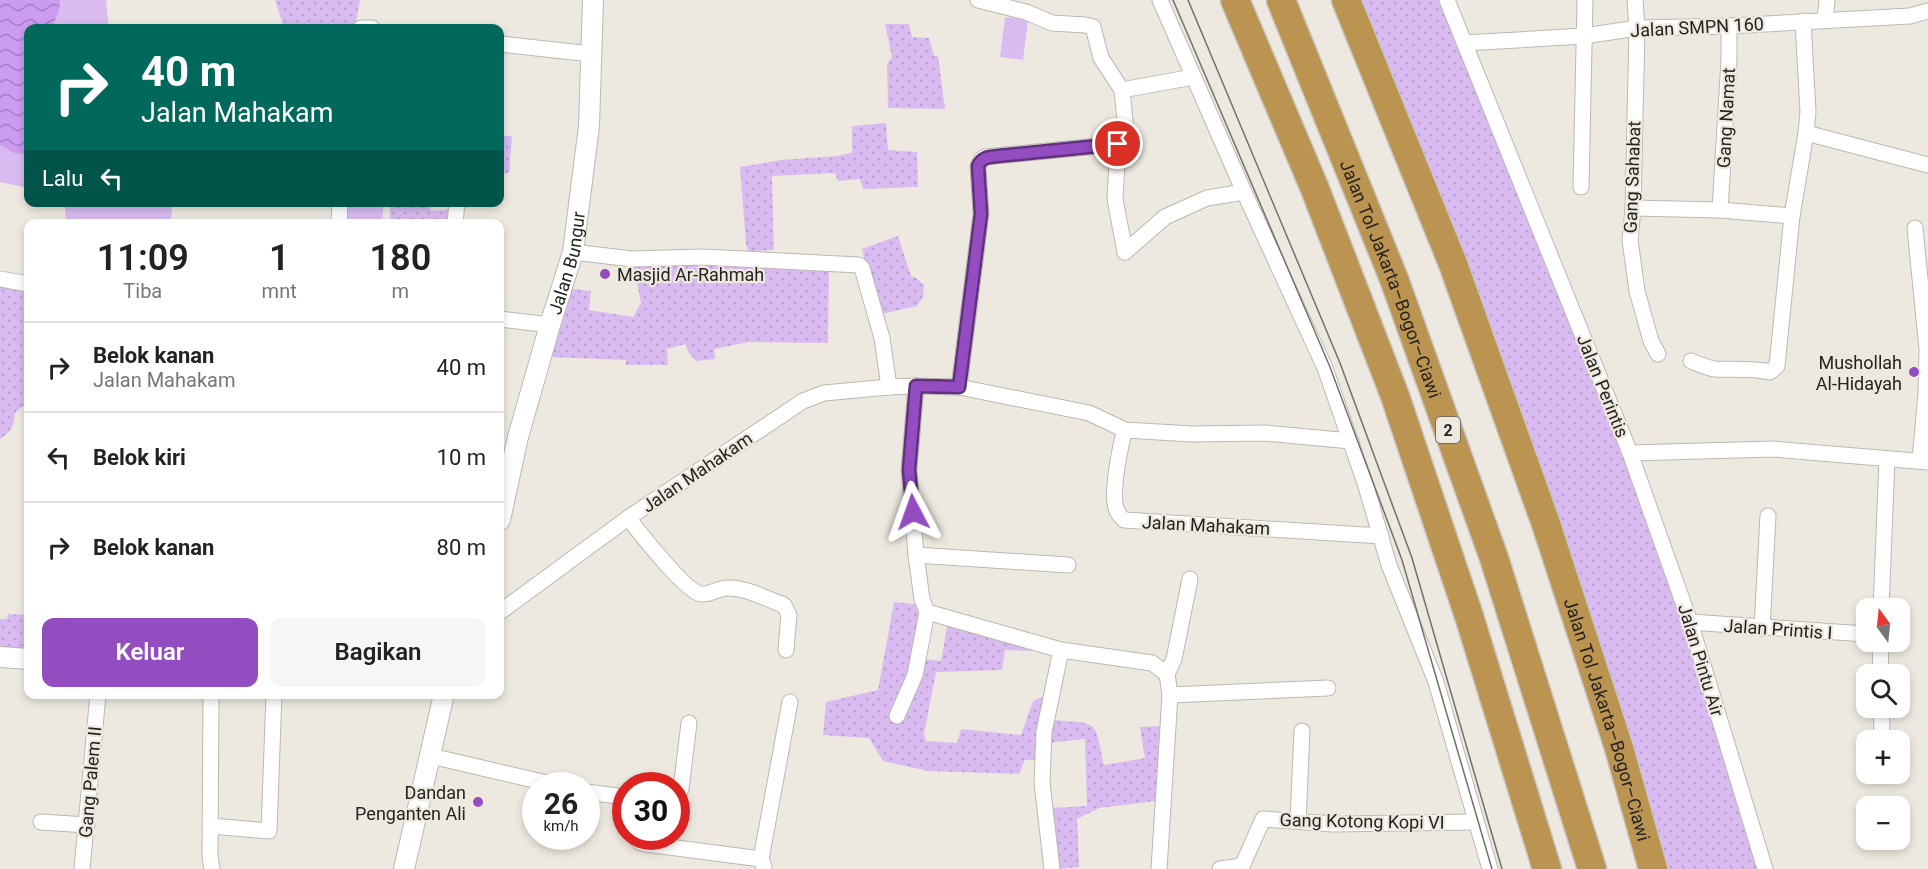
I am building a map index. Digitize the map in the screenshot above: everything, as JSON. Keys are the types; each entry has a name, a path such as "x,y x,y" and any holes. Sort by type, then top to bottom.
{"highway":[{"path":"1235,0 1315,189 1395,396 1469,616 1547,869"},
{"name":"Jalan Tol Jakarta–Bogor–Ciawi","path":"1281,0 1394,279 1494,558 1592,869"},
{"name":"Jalan Tol Jakarta–Bogor–Ciawi","path":"1346,0 1453,264 1546,524 1619,748 1653,869"}],"street":[{"name":"Jalan Bungur","path":"504,502 519,436 573,252 589,126 593,0"},
{"path":"959,387 981,214 978,166 981,160 1011,154 1118,144 1127,141 1122,90 1101,58 1093,27 1052,23 1026,12 978,0"},
{"path":"1160,0 1325,368 1351,441 1389,565 1436,682 1490,869"},
{"name":"Jalan Perintis","path":"1447,0 1630,453 1773,449 1924,461"},
{"path":"1581,187 1585,0"},
{"name":"Gang Sahabat","path":"1635,0 1637,28 1633,208 1630,240 1638,291 1651,341 1658,354"},
{"path":"1825,20 1827,0"},
{"name":"Jalan SMPN 160","path":"1466,43 1584,36 1637,28 1729,26 1910,16 1928,11"},
{"path":"1691,362 1713,369 1730,368 1748,371 1770,372 1777,366 1792,216 1808,112 1803,21"},
{"name":"Gang Namat","path":"1720,210 1729,26"},
{"path":"504,44 591,54"},
{"path":"1122,90 1193,77"},
{"path":"1806,133 1928,165"},
{"path":"1118,144 1115,199 1125,252 1165,217 1207,198 1245,192"},
{"path":"1633,208 1720,210 1792,216"},
{"path":"1915,228 1927,350 1924,461"},
{"path":"573,252 632,259 703,257 859,265 882,338 889,387"},
{"path":"0,279 24,283"},
{"path":"504,319 550,325"},
{"path":"897,716 915,675 927,612 922,599 916,555 909,470 916,386"},
{"name":"Jalan Mahakam","path":"504,609 628,518 803,401 824,393 889,387 959,387 1089,412 1125,430 1120,446 1115,501 1116,511 1124,520 1381,536"},
{"path":"1125,430 1192,434 1264,433 1351,441"},
{"name":"Jalan Pintu Air","path":"1630,453 1690,622 1765,869"},
{"path":"1881,598 1887,459"},
{"path":"1762,628 1768,516"},
{"path":"628,518 695,592 708,594 723,588 736,588 784,605 789,615 786,650"},
{"path":"916,555 1068,565"},
{"path":"1159,869 1170,695 1167,674 1174,659 1190,579"},
{"path":"927,612 1061,650 1152,663 1167,674"},
{"name":"Jalan Printis I","path":"1690,622 1856,633"},
{"path":"1052,869 1042,783 1044,732 1061,650"},
{"path":"0,657 24,660"},
{"path":"1170,695 1329,688"},
{"name":"Gang Palem II","path":"82,869 98,699"},
{"path":"211,699 210,856 212,869"},
{"path":"211,826 269,831 274,699"},
{"path":"404,869 443,699"},
{"path":"681,850 763,864 790,702"},
{"path":"1881,718 1882,729"},
{"path":"683,772 689,723"},
{"path":"1298,821 1302,731"},
{"path":"431,756 522,777"},
{"name":"Gang Kotong Kopi VI","path":"1242,867 1262,820 1333,824 1476,822"},
{"path":"41,822 87,825"},
{"path":"1220,869 1242,867"}],"shaded area":[{"path":"0,0 106,0 109,24 24,24 24,187 0,182"},
{"path":"275,0 360,0 356,24 283,24"},
{"path":"1346,0 1445,0 1620,428 1764,869 1648,869 1546,524"},
{"path":"1005,17 1028,20 1023,60 1000,57"},
{"path":"885,24 909,24 912,37 929,38 934,56 938,56 945,109 888,108 887,64 892,57"},
{"path":"886,123 888,150 917,152 918,187 863,189 860,179 838,181 835,173 772,176 774,250 748,251 740,167 781,160 852,153 852,126"},
{"path":"504,136 512,136 509,173 504,174"},
{"path":"65,207 172,207 171,219 66,219"},
{"path":"347,207 384,207 382,219 346,219"},
{"path":"390,207 430,207 431,211 463,209 462,219 390,219"},
{"path":"898,236 911,276 924,285 923,297 917,306 877,315 862,249"},
{"path":"633,262 829,270 828,343 749,342 714,349 715,359 696,361 685,344 667,349 668,365 626,365 626,360 549,357 566,288 591,291 589,310 633,317 641,303"},
{"path":"0,287 24,290 24,407 15,413 11,429 0,439"},
{"path":"894,602 924,605 920,659 941,661 948,622 1067,643 1065,652 1005,650 1002,670 936,672 924,734 926,741 957,743 961,729 1021,735 1033,701 1046,695 1053,720 1079,722 1092,727 1096,732 1104,765 1145,758 1140,727 1163,726 1156,801 1099,808 1077,819 1079,867 1056,869 1052,808 1087,806 1085,739 1046,743 1046,760 1025,760 1019,774 928,771 883,761 869,738 823,735 826,702 878,690"},
{"path":"8,614 24,615 24,652 0,651 0,619 7,619"}],"water":[{"path":"0,0 60,0 53,24 24,24 24,154 14,153 0,145"}],"tram line":[{"path":"1173,0 1330,367 1402,560 1492,869"},
{"path":"1188,0 1340,363 1412,558 1502,869"}],"place":[{"name":"Masjid Ar-Rahmah","path":"605,274"},
{"name":"Mushollah Al-Hidayah","path":"1914,372"},
{"name":"Dandan Penganten Ali","path":"478,802"}],"route":[{"path":"913,512 909,470 916,386 959,387 981,214 978,166 981,160 998,156 1118,144"}]}
